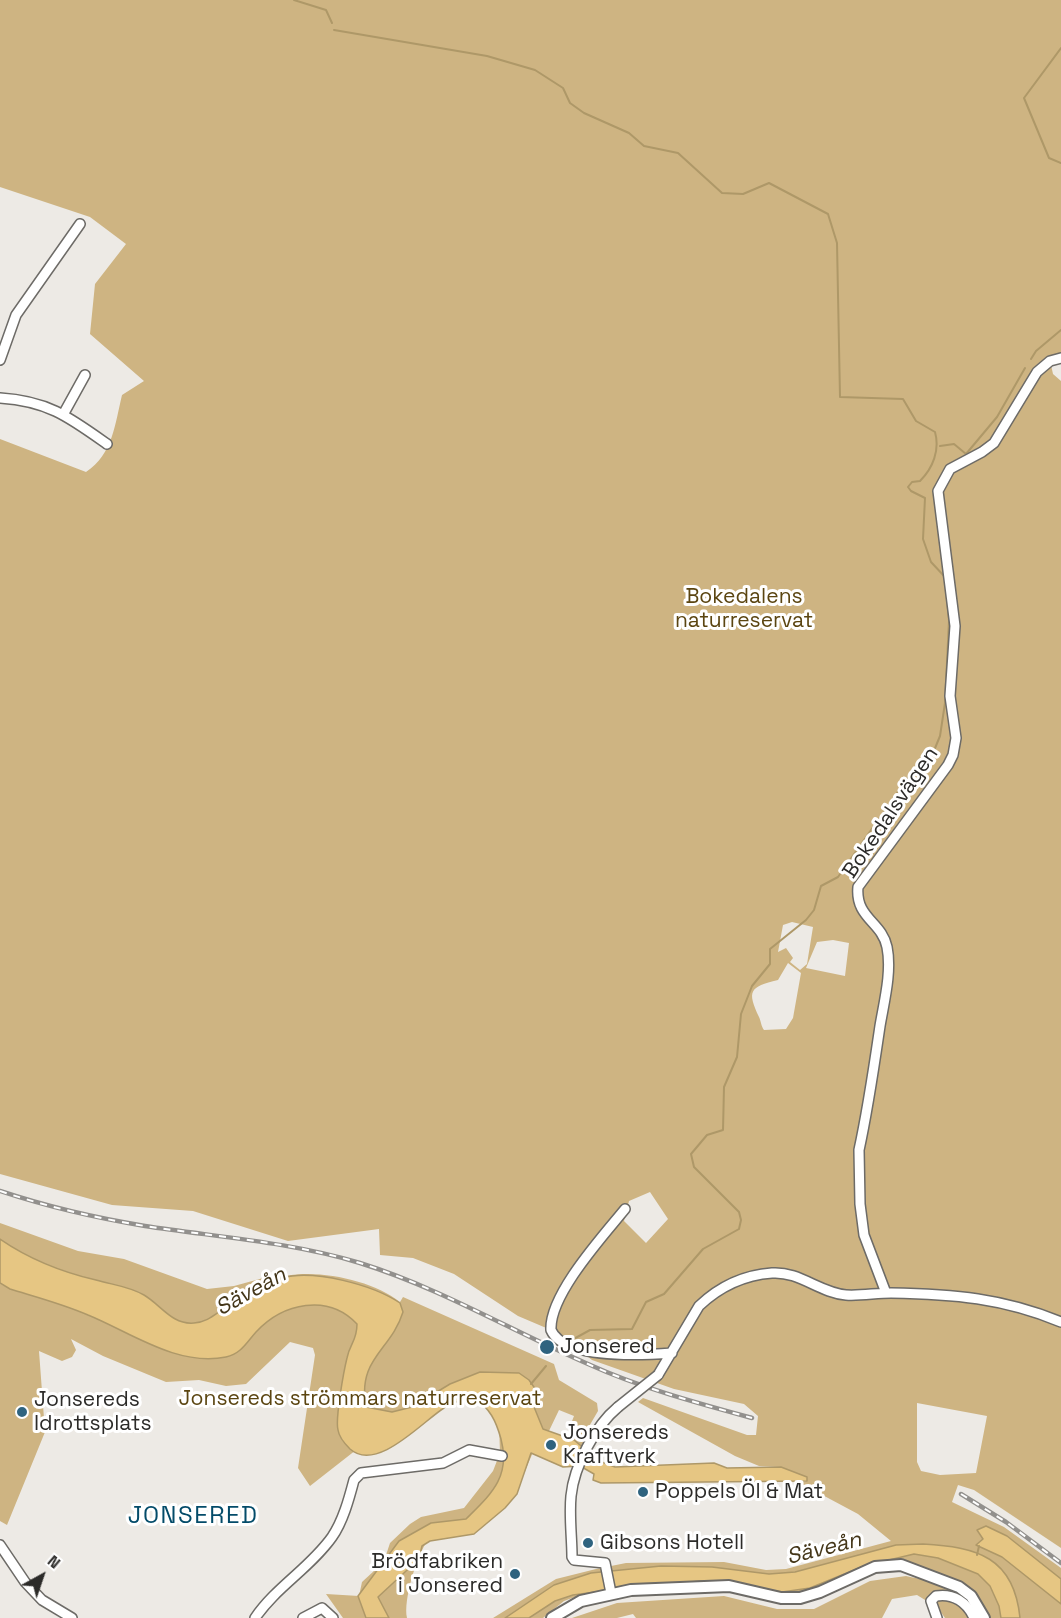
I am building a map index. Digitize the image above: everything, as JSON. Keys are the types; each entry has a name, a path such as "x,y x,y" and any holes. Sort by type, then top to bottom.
{"street":[{"path":"0,360 16,315 80,224"},
{"name":"Bokedalsvägen","path":"886,1293 864,1235 860,1204 859,1150 885,998 888,958 887,946 881,934 861,909 858,887 948,765 955,746 950,696 955,626 953,591 938,506 940,483 959,462 982,452 994,442 1037,372 1050,361 1061,357"},
{"path":"64,413 85,375"},
{"path":"0,398 25,400 64,413 107,444"},
{"path":"625,1209 567,1284 553,1317 551,1330 563,1343 581,1349 623,1354 672,1353"},
{"path":"611,1592 605,1563 574,1560 571,1497 577,1472 602,1422 658,1375 699,1306 718,1289 746,1278 783,1273 825,1291 846,1295 886,1293 984,1298 1061,1322"},
{"path":"255,1618 270,1599 309,1563 333,1536 354,1480 361,1473 443,1463 469,1450 502,1456"},
{"path":"0,1545 25,1582 42,1600 72,1618"},
{"path":"552,1618 570,1605 611,1592 729,1586 780,1598 800,1598 820,1592 875,1568 901,1565 958,1587 971,1596 984,1618"},
{"path":"937,1618 932,1601 936,1596 943,1595 961,1600 974,1618"},
{"path":"303,1618 322,1608 333,1618"}],"green space":[{"name":"Bokedalens naturreservat","path":"0,0 1061,0 1061,360 1051,365 1053,374 1061,381 1061,1548 974,1490 958,1485 952,1502 1004,1527 1061,1568 1061,1618 989,1618 985,1608 968,1590 905,1561 891,1560 855,1570 809,1592 786,1595 724,1581 597,1589 564,1601 543,1618 493,1618 556,1579 626,1563 724,1562 766,1570 786,1569 891,1541 858,1514 800,1483 807,1481 781,1467 759,1466 735,1456 638,1402 643,1398 747,1435 756,1435 758,1416 744,1404 674,1389 592,1360 558,1333 518,1316 454,1274 413,1258 380,1255 379,1229 288,1241 193,1211 112,1205 0,1174 0,439 86,472 102,456 112,438 122,395 144,381 90,334 95,284 126,244 90,217 0,187","holes":["792,922 813,927 807,964 800,970 790,962 793,958 786,948 778,952 783,925","833,940 849,943 845,976 806,968 817,942","788,963 801,973 793,1018 786,1029 764,1030 753,1001 753,991 761,985 778,980","650,1192 668,1219 646,1243 624,1221 629,1201","917,1403 987,1416 976,1473 940,1475 921,1471 917,1462"]},
{"name":"Jonsereds strömmars naturreservat","path":"0,1223 78,1251 124,1259 207,1289 234,1286 285,1272 286,1276 314,1274 346,1278 376,1288 400,1302 403,1297 554,1364 559,1380 597,1403 598,1411 584,1435 584,1451 567,1434 574,1416 559,1410 548,1433 542,1431 509,1501 427,1541 412,1578 407,1600 407,1618 343,1618 326,1594 359,1596 362,1582 386,1555 390,1543 410,1524 421,1517 464,1508 493,1471 500,1453 499,1423 489,1402 467,1391 356,1450 310,1486 298,1468 315,1355 313,1348 290,1342 246,1384 226,1386 199,1380 166,1382 103,1356 71,1339 76,1350 72,1357 62,1361 39,1351 45,1432 7,1525 0,1521"},
{"path":"906,1576 948,1588 966,1600 978,1618 945,1618 938,1608 917,1595 892,1599 882,1618 636,1618 633,1614 617,1618 572,1618 617,1603 724,1596 777,1609 814,1609 870,1581"}],"shaded area":[{"path":"0,1239 22,1253 58,1269 138,1292 173,1318 186,1323 209,1319 230,1305 252,1297 282,1278 310,1276 343,1280 388,1296 400,1303 403,1312 398,1325 366,1377 366,1407 392,1412 412,1407 450,1384 480,1372 519,1373 529,1380 536,1390 532,1402 543,1429 574,1440 599,1461 615,1467 714,1463 727,1468 781,1467 807,1477 807,1481 601,1483 593,1480 594,1474 580,1466 563,1467 531,1453 517,1494 505,1508 474,1534 430,1541 422,1546 419,1559 378,1597 389,1618 366,1618 358,1596 399,1541 431,1523 466,1519 497,1484 503,1464 501,1439 492,1416 484,1406 474,1398 455,1402 386,1450 373,1455 361,1455 350,1449 341,1438 337,1424 348,1353 357,1330 357,1324 345,1314 319,1305 292,1309 267,1322 236,1353 226,1357 208,1359 190,1357 154,1346 79,1311 10,1289 0,1283"},
{"path":"986,1526 1007,1536 1061,1579 1061,1604 1002,1557 976,1545 983,1539 977,1530"},
{"path":"923,1544 960,1548 990,1559 1010,1581 1020,1618 1001,1618 999,1606 990,1586 978,1574 938,1558 914,1554 864,1566 810,1588 782,1592 701,1581 618,1589 573,1595 555,1601 529,1618 505,1618 554,1585 591,1573 661,1566 712,1567 769,1574 795,1572 896,1545"}],"waterway":[{"path":"294,0 326,10 332,23"},
{"path":"334,30 487,56 535,70 563,88 570,103 584,113 629,133 644,146 678,153 722,193 743,194 769,183 828,214 837,243 840,397 903,399 916,421 935,432 936,452 929,470 920,481 912,482 908,487 925,498 923,539 931,562 945,577 949,621 945,703 940,736 931,758 914,769 838,877 821,886 814,910 806,920 770,949 770,964 752,986 741,1014 737,1057 724,1087 723,1130 707,1135 691,1154 694,1167 739,1212 741,1220 739,1229 703,1249 664,1294 646,1302 632,1329 590,1330 570,1341"},
{"path":"1061,48 1024,98 1049,158 1061,163"},
{"path":"1031,359 1036,351 1061,330"},
{"path":"940,446 954,444 966,454 997,417 1025,368"},
{"path":"531,1384 546,1366"},
{"path":"977,1555 979,1546"}],"railway":[{"path":"0,1191 54,1207 108,1219 281,1245 360,1263 447,1297 608,1373 669,1394 752,1418"},
{"path":"961,1494 1006,1522 1061,1563"}],"place":[{"name":"Jonsered","path":"547,1347"},
{"name":"Jonsereds Idrottsplats","path":"22,1412"},
{"name":"Jonsereds Kraftverk","path":"551,1445"},
{"name":"Poppels Öl & Mat","path":"643,1492"},
{"name":"Gibsons Hotell","path":"588,1543"},
{"name":"Brödfabriken i Jonsered","path":"515,1574"}],"district":[{"name":"JONSERED","path":"193,1516"}],"water label":[{"name":"Säveån","path":"251,1292"},
{"name":"Säveån","path":"824,1549"}]}
